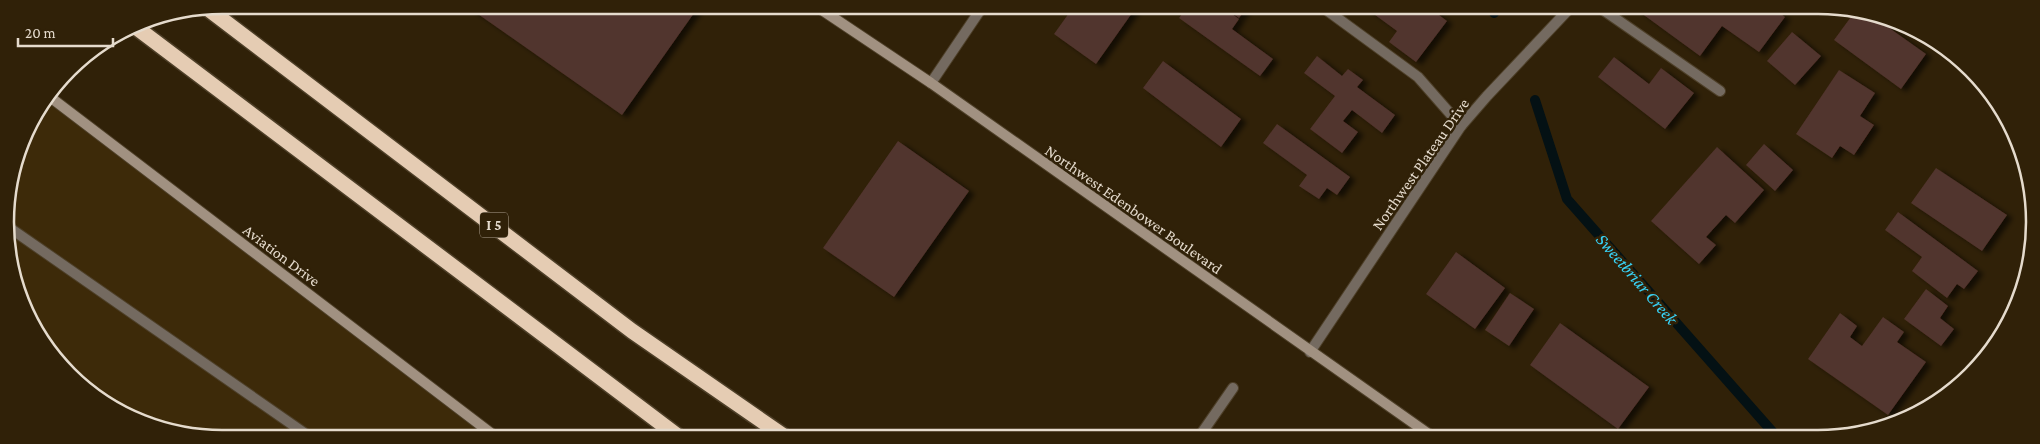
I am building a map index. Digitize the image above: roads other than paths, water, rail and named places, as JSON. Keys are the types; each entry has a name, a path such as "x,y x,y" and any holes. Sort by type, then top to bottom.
{"highway":[{"name":"I 5","path":"215,14 632,331 775,430"},
{"path":"140,31 670,430"}],"main road":[{"name":"Northwest Edenbower Boulevard","path":"828,14 930,83 1423,430"},
{"name":"Aviation Drive","path":"54,100 487,430"}],"street":[{"path":"930,83 977,14"},
{"path":"1332,14 1418,77 1461,126"},
{"name":"Northwest Plateau Drive","path":"1310,352 1461,126 1565,14"},
{"path":"1609,14 1720,91"},
{"path":"14,231 300,430"},
{"path":"1204,430 1233,388"}],"waterway":[{"name":"Sweetbriar Creek","path":"1535,100 1567,199 1771,430"}]}
